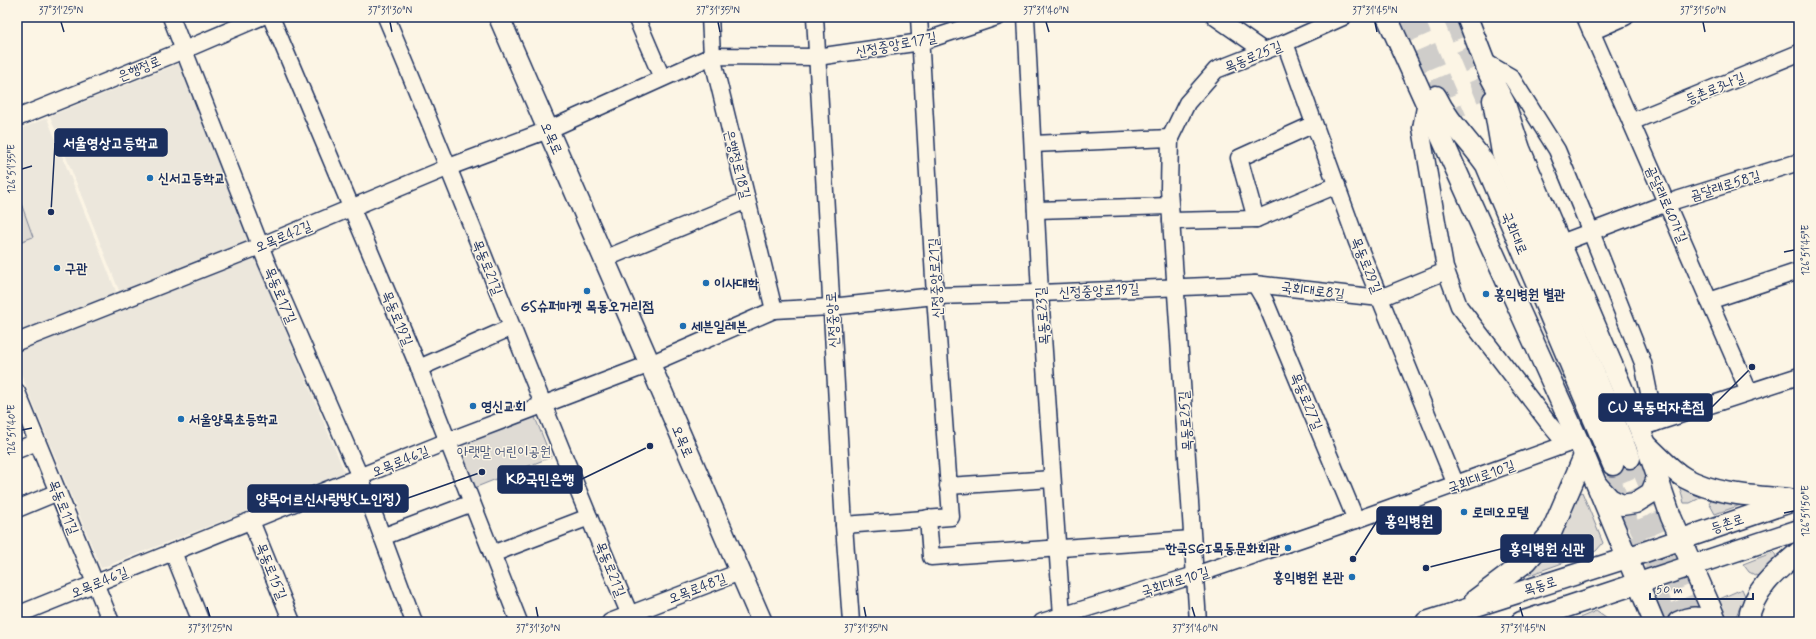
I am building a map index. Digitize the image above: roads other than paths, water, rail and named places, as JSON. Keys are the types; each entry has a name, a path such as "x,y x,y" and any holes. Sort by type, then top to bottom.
{"main road":[{"name":"오목로","path":"499,17 762,622"},
{"path":"1389,17 1576,447 1595,483 1654,622"},
{"name":"국회대로","path":"1389,17 1416,50 1442,108 1449,119 1474,148 1486,165 1622,461 1502,153 1487,68"},
{"path":"1467,17 1487,68 1505,104 1520,149 1561,243 1646,432 1667,464 1686,478 1716,490 1798,499"},
{"path":"1646,432 1657,478 1680,539 1717,622"},
{"path":"1465,608 1527,561 1551,533 1576,447"},
{"path":"1595,483 1610,499 1622,505 1635,503 1651,493 1657,478"},
{"name":"등촌로","path":"1654,548 1798,499"},
{"name":"등촌로","path":"1663,574 1799,530"},
{"name":"목동로","path":"1426,622 1465,608 1627,558 1654,548"},
{"path":"1748,622 1749,615 1763,586 1772,574 1799,552"},
{"name":"목동로","path":"1521,622 1638,584 1663,574"},
{"path":"1678,622 1685,618 1695,617 1710,622"}],"street":[{"name":"목동로17길","path":"171,17 260,246 360,477 414,622"},
{"name":"은행정로","path":"17,118 261,17"},
{"name":"목동로19길","path":"271,17 419,368 518,622"},
{"name":"목동로21길","path":"386,17 449,167 543,404 631,618"},
{"path":"636,17 662,78"},
{"name":"은행정로18길","path":"710,17 712,56 774,310"},
{"name":"신정중앙로","path":"815,17 844,526 851,622"},
{"name":"신정중앙로21길","path":"844,526 950,517 920,17"},
{"name":"신정중앙로17길","path":"712,56 817,57 921,42 997,17"},
{"name":"목동로23길","path":"1026,17 1040,293 1062,616"},
{"path":"1215,17 1264,51"},
{"name":"목동로25길","path":"1198,622 1171,213 1170,138 1187,103 1216,70 1285,43 1344,17"},
{"name":"곰달래로60가길","path":"1585,17 1749,392"},
{"path":"1591,32 1625,17"},
{"name":"목동로29길","path":"1285,43 1380,298 1456,485"},
{"name":"등촌로3나길","path":"1631,122 1799,53"},
{"name":"오목로42길","path":"17,342 260,246 449,167 548,130 712,56"},
{"path":"1487,68 1511,77 1553,143 1591,232 1643,363 1646,432 1749,392 1799,376"},
{"path":"1426,102 1421,128 1446,271 1459,306 1550,425 1576,447"},
{"path":"1256,219 1239,158 1314,124"},
{"path":"1033,144 1170,138"},
{"name":"곰달래로58길","path":"1561,243 1667,203 1799,162"},
{"path":"1036,210 1171,213 1256,219 1337,185"},
{"path":"604,259 747,200"},
{"name":"국회대로8길","path":"1176,287 1255,284 1380,298 1446,271"},
{"path":"1709,301 1799,272"},
{"name":"목동로27길","path":"1255,284 1265,301 1356,520"},
{"name":"신정중앙로19길","path":"774,310 831,307 936,296 1176,287"},
{"name":"오목로46길","path":"17,615 543,404 650,364 774,310"},
{"path":"419,368 512,327"},
{"name":"목동로11길","path":"17,392 111,622"},
{"path":"17,450 37,442"},
{"name":"국회대로10길","path":"1042,622 1195,575 1456,485 1576,447"},
{"path":"948,486 1052,479"},
{"path":"17,509 58,492"},
{"path":"382,537 472,503"},
{"path":"492,554 589,517"},
{"path":"928,518 931,557 1192,538"},
{"name":"목동로15길","path":"252,521 292,622"},
{"path":"173,552 201,622"},
{"name":"오목로48길","path":"610,622 631,618 740,572"}],"tunnel":[{"path":"1412,17 1456,119"},
{"path":"1454,17 1497,121"},
{"path":"1628,433 1658,505"},
{"path":"1595,445 1668,622"},
{"path":"1630,458 1700,622"},
{"path":"1613,465 1680,622"}],"place":[{"name":"신서고등학교","path":"150,178"},
{"name":"서울영상고등학교","path":"51,212"},
{"name":"구관","path":"57,268"},
{"name":"이사대학","path":"706,283"},
{"name":"GS슈퍼마켓 목동오거리점","path":"587,291"},
{"name":"홍익병원 별관","path":"1486,294"},
{"name":"세븐일레븐","path":"683,326"},
{"name":"CU 목동먹자촌점","path":"1752,367"},
{"name":"영신교회","path":"473,406"},
{"name":"서울양목초등학교","path":"181,419"},
{"name":"KB국민은행","path":"650,446"},
{"name":"양목어르신사랑방(노인정)","path":"482,472"},
{"name":"로데오모텔","path":"1464,512"},
{"name":"한국SGI목동문화회관","path":"1288,548"},
{"name":"홍익병원","path":"1353,559"},
{"name":"홍익병원 신관","path":"1426,568"},
{"name":"홍익병원 본관","path":"1352,577"}],"park label":[{"name":"아랫말 어린이공원","path":"504,451"}]}
